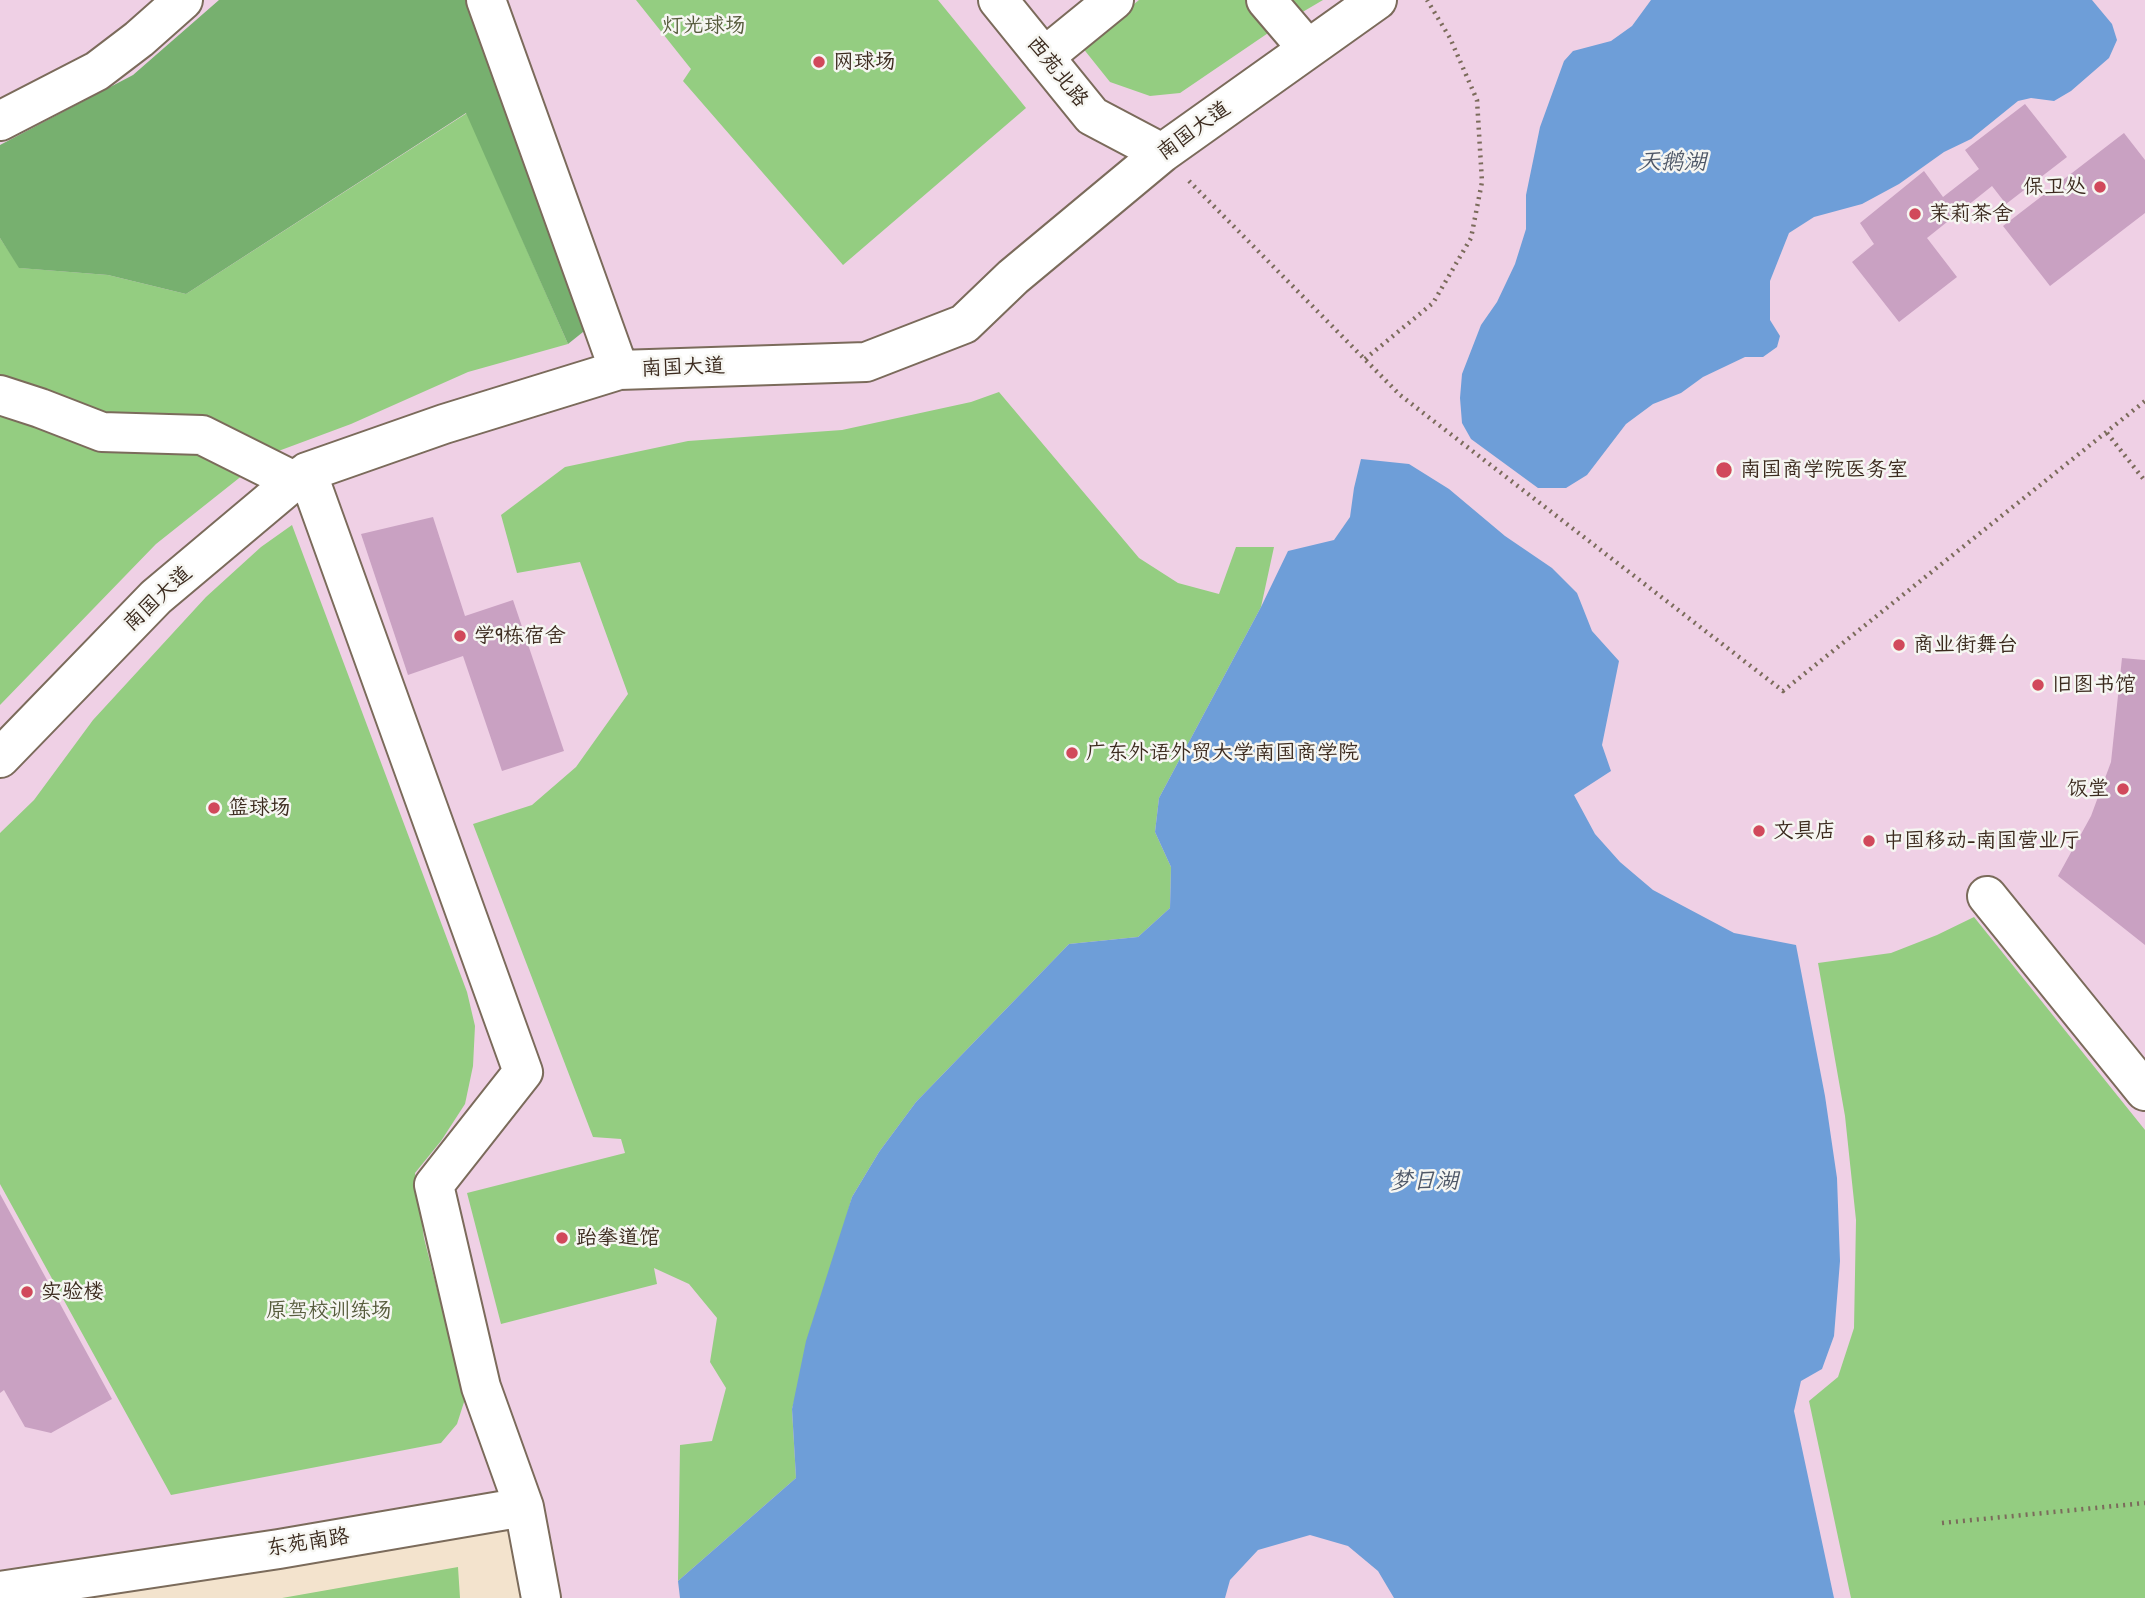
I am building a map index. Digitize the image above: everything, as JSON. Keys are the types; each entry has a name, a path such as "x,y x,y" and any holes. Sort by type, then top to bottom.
{"street":[{"path":"0,121 97,71 183,0"},
{"path":"486,0 619,370"},
{"name":"西苑北路","path":"998,0 1092,116 1162,153"},
{"path":"1044,57 1114,0"},
{"path":"1266,0 1307,48"},
{"name":"南国大道","path":"0,758 156,597 300,476 444,424 619,370 866,362 964,324 1013,277 1162,153 1377,0"},
{"path":"0,395 102,432 202,435 300,476 523,1072 434,1185 481,1387 524,1507 541,1598"},
{"path":"1987,896 2145,1091"},
{"name":"东苑南路","path":"0,1591 279,1549 524,1507"}],"path":[{"path":"1365,359 1433,303 1471,238 1482,182 1477,100 1450,38 1427,0"},
{"path":"1162,153 1400,395 1783,691 2145,401"},
{"path":"2107,433 2145,481"},
{"path":"1942,1524 2145,1503"}],"shaded area":[{"name":"广东外语外贸大学南国商学院","path":"0,0 2145,0 2145,1598 537,1598 524,1507 0,1598"}],"green space":[{"path":"219,0 473,0 588,328 568,344 466,113 186,294 108,275 19,268 0,238 0,145 133,75"},
{"name":"灯光球场","path":"636,0 938,0 1026,108 843,265 683,81 691,69"},
{"path":"1139,0 1323,0 1277,27 1180,93 1150,96 1110,82 1082,47"},
{"path":"467,113 568,344 468,372 351,424 265,456 107,418 0,379 0,238 20,268 108,275 186,294"},
{"path":"999,392 1139,558 1178,583 1219,594 1236,547 1274,547 1261,607 1159,798 1155,832 1171,867 1170,908 1138,937 1069,944 916,1102 879,1152 852,1197 792,1409 796,1478 678,1581 680,1445 712,1441 726,1388 710,1362 717,1318 689,1284 654,1268 657,1284 501,1324 467,1193 625,1153 621,1139 593,1137 473,824 532,805 576,767 628,694 580,562 517,573 501,515 565,467 688,441 842,430 971,402"},
{"path":"0,409 218,448 253,467 156,544 0,705"},
{"name":"原驾校训练场","path":"292,525 467,992 475,1026 473,1066 465,1104 441,1141 415,1173 424,1238 465,1399 457,1424 441,1443 171,1495 0,1184 0,833 34,800 93,720 206,597 261,547"},
{"path":"1974,917 2145,1130 2145,1598 1851,1598 1809,1401 1838,1377 1854,1328 1856,1220 1845,1116 1818,963 1891,953"},
{"path":"458,1567 460,1598 282,1598"}],"water":[{"name":"天鹅湖","path":"1651,0 2092,0 2112,24 2117,40 2109,58 2071,91 2054,101 2031,98 2018,101 1971,139 1944,152 1899,184 1862,204 1814,217 1789,233 1770,281 1770,320 1780,336 1777,347 1763,357 1745,357 1703,377 1681,393 1653,404 1626,424 1587,475 1566,488 1538,488 1471,439 1462,423 1462,374 1481,325 1497,302 1515,264 1526,229 1526,195 1540,127 1564,61 1573,51 1611,41 1632,26"},
{"name":"梦日湖","path":"1361,459 1409,464 1449,489 1505,536 1552,568 1577,593 1592,631 1619,661 1602,745 1611,771 1574,795 1595,834 1620,862 1653,890 1734,933 1796,945 1825,1096 1837,1178 1840,1261 1834,1336 1822,1369 1801,1381 1794,1411 1834,1598 1394,1598 1378,1571 1348,1546 1310,1535 1258,1550 1230,1580 1225,1598 680,1598 678,1581 796,1478 792,1409 806,1341 852,1197 879,1152 916,1102 1069,944 1138,937 1170,908 1171,867 1155,832 1159,798 1288,551 1334,540 1350,517"}],"building":[{"name":"茉莉茶舍","path":"2025,104 2067,157 2006,204 1992,186 1927,238 1957,277 1899,322 1852,262 1874,244 1860,223 1924,171 1943,197 1979,169 1965,150"},
{"name":"保卫处","path":"2124,133 2145,160 2145,213 2050,286 2003,226"},
{"name":"学9栋宿舍","path":"433,517 465,616 513,600 564,751 502,771 463,656 408,675 361,534"},
{"name":"饭堂","path":"2122,658 2145,660 2145,945 2058,876 2091,816 2111,762"},
{"name":"实验楼","path":"0,1194 112,1399 51,1433 25,1427 4,1390 0,1393"}],"place":[{"name":"网球场","path":"819,62"},
{"name":"保卫处","path":"2100,187"},
{"name":"茉莉茶舍","path":"1915,214"},
{"name":"南国商学院医务室","path":"1724,470"},
{"name":"学9栋宿舍","path":"460,636"},
{"name":"商业街舞台","path":"1899,645"},
{"name":"旧图书馆","path":"2038,685"},
{"name":"广东外语外贸大学南国商学院","path":"1072,753"},
{"name":"饭堂","path":"2123,789"},
{"name":"篮球场","path":"214,808"},
{"name":"文具店","path":"1759,831"},
{"name":"中国移动-南国营业厅","path":"1869,841"},
{"name":"跆拳道馆","path":"562,1238"},
{"name":"实验楼","path":"27,1292"}]}
